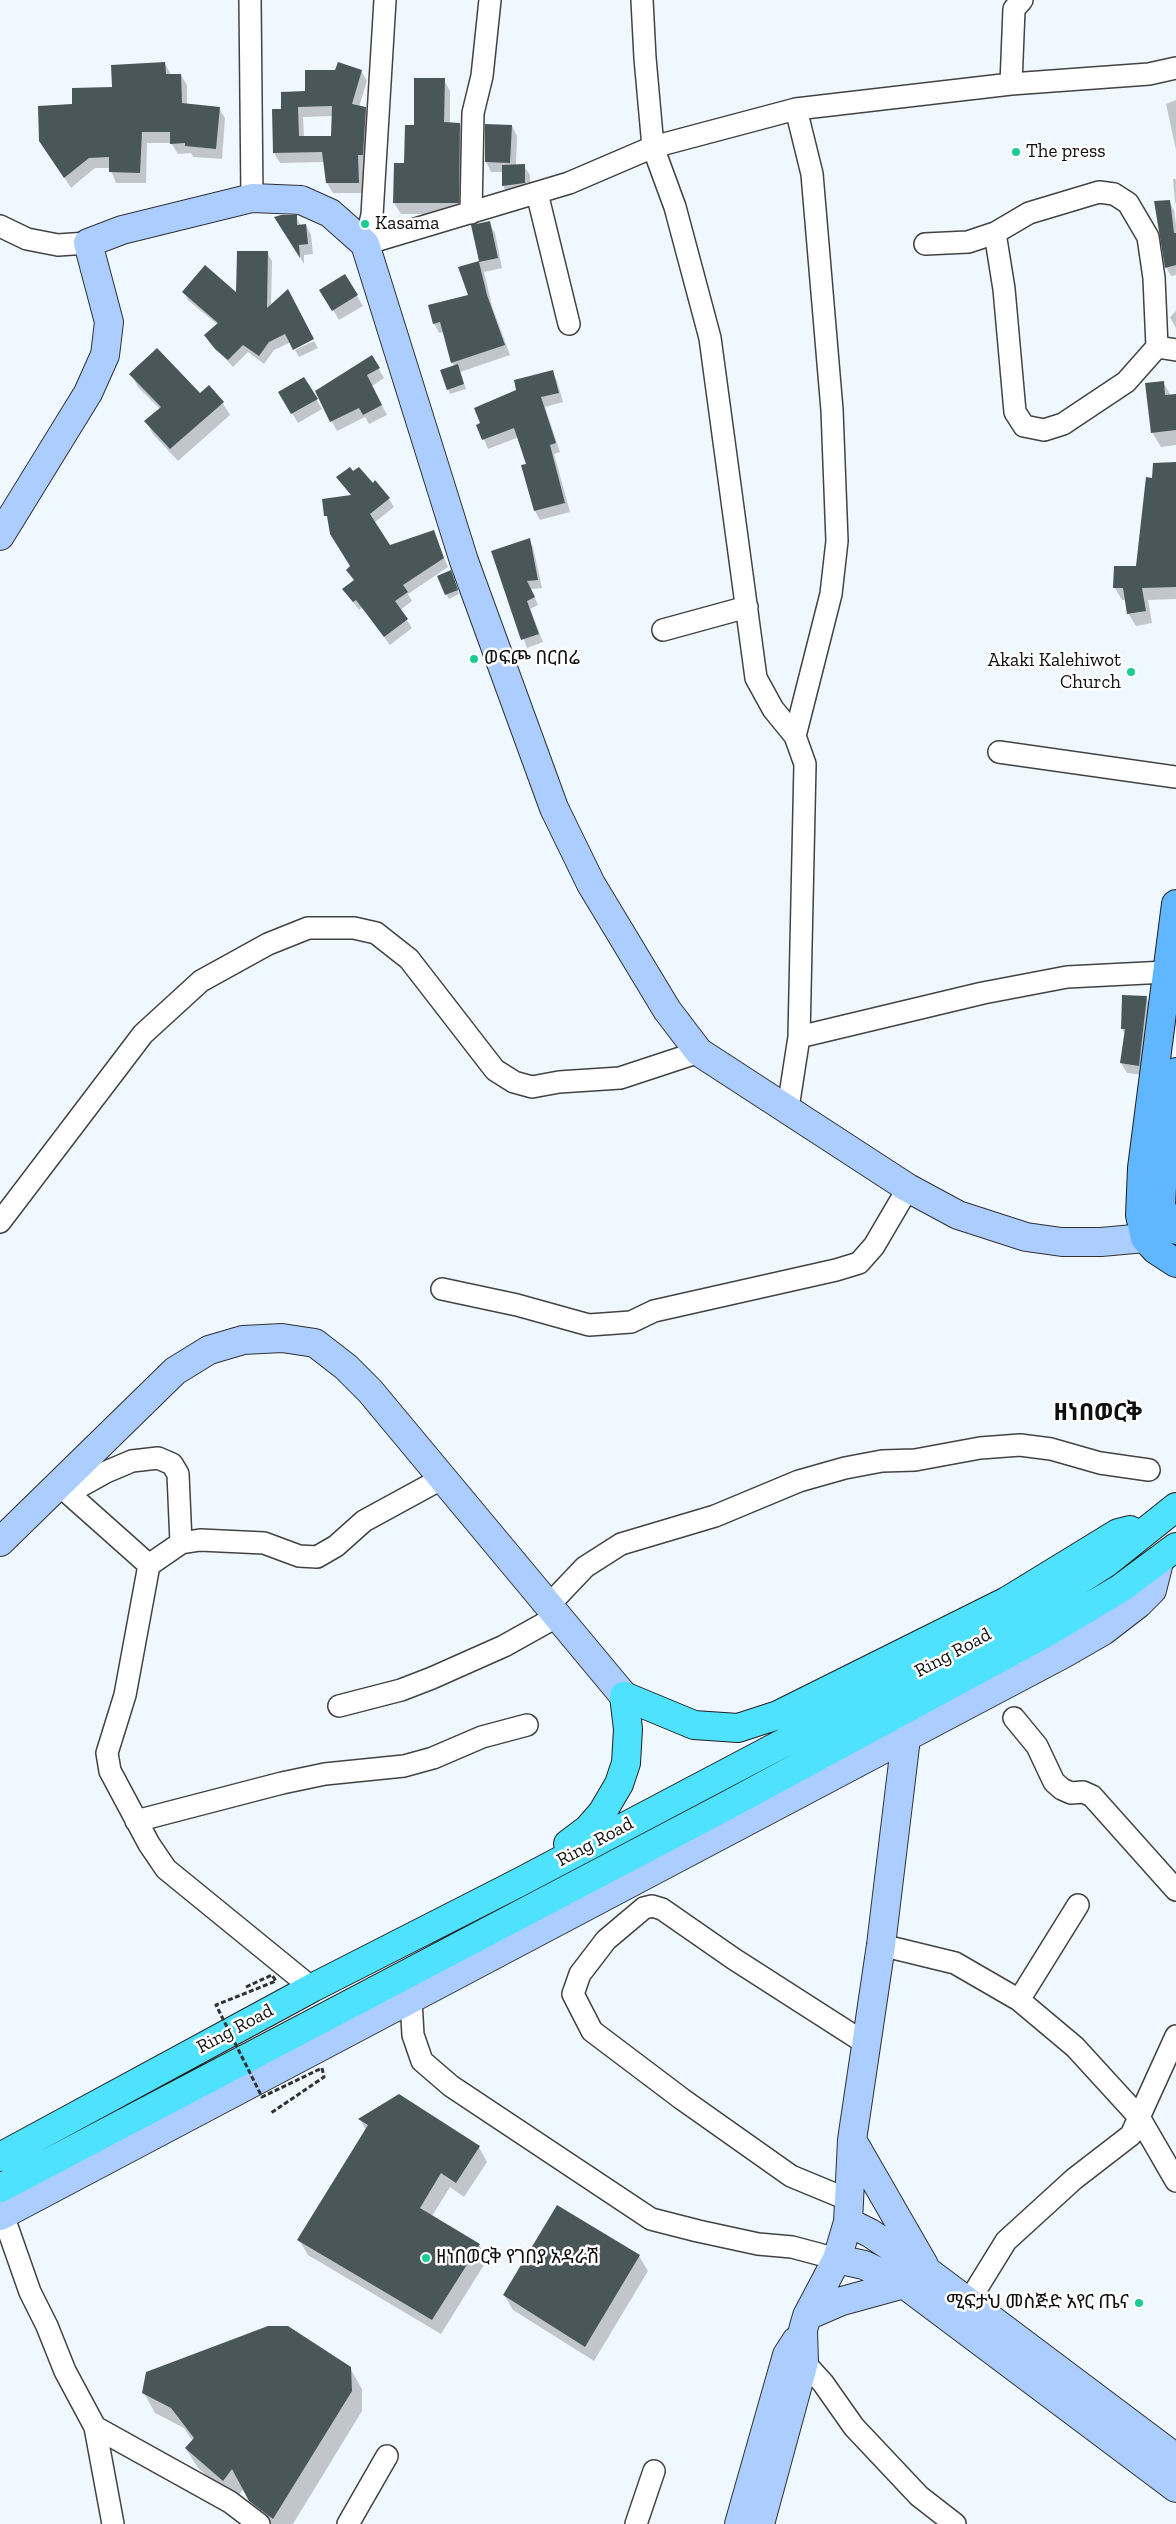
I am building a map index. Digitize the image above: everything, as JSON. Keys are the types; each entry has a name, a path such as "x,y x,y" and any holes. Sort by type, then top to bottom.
{"highway":[{"path":"518,1883 588,1829 602,1814 619,1784 626,1764 628,1729 624,1696 694,1725 738,1728 778,1715 1007,1601 1118,1533 1166,1515"},
{"name":"Ring Road","path":"0,2157 312,1988 518,1883 1024,1616 1106,1563 1166,1515"},
{"name":"Ring Road","path":"0,2188 897,1714 1044,1634 1167,1555"}],"main road":[{"path":"1176,904 1142,1168 1140,1215 1145,1238 1156,1250 1176,1263"},
{"path":"1174,1228 1161,1206 1163,1167 1176,1072"}],"street":[{"path":"250,0 252,198"},
{"path":"385,0 372,215 365,244 464,561 554,808 591,884 667,1010 699,1052 788,1108 908,1188 958,1215 1026,1237 1062,1242 1101,1242 1145,1238 1174,1228"},
{"path":"471,213 473,112 482,76 490,0"},
{"path":"642,0 645,58 654,147 676,207 710,338 756,678 773,709 795,736 805,764 799,1036 788,1108"},
{"path":"1011,84 1014,9 1022,0"},
{"path":"365,244 569,183 654,147 796,109 1011,84 1149,74 1176,68"},
{"path":"795,736 830,594 838,540 832,410 812,174 796,109"},
{"path":"925,244 968,242 995,233 1029,214 1099,192 1114,194 1128,203 1148,237 1166,349 1126,382 1063,424 1044,430 1024,426 1015,412 1004,289 995,233"},
{"path":"537,193 569,324"},
{"path":"0,226 27,239 58,245 88,243 122,230 252,198 301,200 330,213 365,244"},
{"path":"0,536 88,394 105,355 109,322 88,243"},
{"path":"663,630 747,607"},
{"path":"999,752 1176,777"},
{"path":"0,1222 143,1034 201,981 268,944 308,928 354,928 376,933 409,959 495,1070 514,1082 532,1087 559,1082 620,1078 699,1052"},
{"path":"799,1036 983,993 1067,977 1166,972"},
{"path":"442,1289 517,1305 589,1325 632,1322 654,1311 860,1263 874,1246 908,1188"},
{"path":"0,1542 63,1489 175,1371 209,1350 243,1340 282,1338 315,1343 346,1367 370,1391 551,1612 624,1696"},
{"path":"339,1706 401,1690 504,1646 551,1612 585,1567 621,1544 715,1516 799,1481 845,1468 882,1461 916,1460 980,1448 1020,1445 1051,1449 1100,1463 1149,1470"},
{"path":"63,1489 132,1461 158,1458 172,1464 178,1474 181,1543"},
{"path":"312,1988 166,1868 136,1821 110,1771 108,1753 125,1694 149,1566 181,1543 200,1540 264,1543 299,1556 317,1557 336,1546 364,1521 441,1479"},
{"path":"63,1489 137,1552 149,1566"},
{"path":"113,2524 95,2427 65,2372 47,2326 30,2292 2,2215 411,2000 749,1818 906,1738 1103,1631 1152,1590 1167,1555"},
{"path":"1014,1718 1037,1746 1054,1782 1062,1790 1092,1796 1176,1890"},
{"path":"136,1821 282,1783 325,1774 404,1766 433,1758 501,1730 527,1725"},
{"path":"760,2524 805,2323 837,2259 848,2211 852,2140 865,2042 881,1945 906,1738"},
{"path":"1019,2000 1078,1905"},
{"path":"865,2042 734,1959 662,1909 652,1906 644,1908 606,1940 580,1974 573,1994 592,2031 682,2099 791,2176 848,2211 870,2233 969,2301 1176,2458"},
{"path":"881,1945 955,1963 1019,2000 1075,2047 1139,2116 1176,2181"},
{"path":"411,2000 412,2035 422,2061 451,2086 651,2219 758,2244 792,2247 864,2265 904,2284 1176,2488"},
{"path":"969,2301 1006,2241 1074,2179 1131,2134 1176,2036"},
{"path":"852,2140 927,2271"},
{"path":"805,2323 842,2301 904,2284"},
{"path":"739,2524 796,2359"},
{"path":"796,2359 823,2383 854,2427 888,2464 919,2496 955,2524"},
{"path":"95,2427 230,2502 259,2524"},
{"path":"350,2523 387,2456"},
{"path":"636,2524 654,2471"}],"path":[{"path":"246,1987 272,1975 276,1981 216,2005 262,2097 322,2068 324,2077 271,2113"}],"building":[{"path":"165,62 166,74 181,74 182,103 220,107 216,149 185,146 185,143 170,144 170,132 142,132 140,173 109,172 109,157 89,158 64,178 39,141 38,106 72,104 72,88 112,87 111,65"},
{"path":"338,62 362,70 352,104 366,107 363,155 358,155 359,183 326,183 322,152 273,153 272,109 281,109 281,92 305,91 305,70 335,70","holes":["332,106 331,136 299,136 298,107"]},
{"path":"414,78 445,78 444,122 460,123 459,203 393,203 394,163 404,163 405,125 414,125"},
{"path":"485,124 512,125 510,163 485,162"},
{"path":"525,164 525,183 502,186 502,165"},
{"path":"1170,200 1174,233 1176,233 1176,265 1165,268 1154,201"},
{"path":"297,215 297,225 306,224 308,244 299,245 300,258 274,217"},
{"path":"490,221 498,258 479,262 487,295 505,345 451,363 440,322 433,324 428,305 468,295 458,267 479,261 471,225"},
{"path":"237,251 268,251 267,308 288,289 314,339 293,350 285,334 269,342 259,356 243,345 228,360 215,349 204,335 218,323 182,292 205,265 236,292"},
{"path":"345,274 358,295 332,311 319,290"},
{"path":"157,348 200,393 209,385 224,402 170,449 144,421 161,407 129,374"},
{"path":"372,355 380,368 367,375 382,405 363,415 359,408 330,422 315,391"},
{"path":"458,364 464,384 447,390 440,370"},
{"path":"553,370 559,393 541,397 556,443 550,445 565,503 534,511 521,465 526,464 514,428 482,440 476,425 480,423 474,408 516,390 514,380"},
{"path":"304,377 318,399 291,414 278,392"},
{"path":"1164,381 1165,395 1176,394 1176,430 1151,433 1145,383"},
{"path":"1176,462 1176,587 1142,588 1146,611 1127,614 1123,588 1113,588 1114,566 1136,566 1146,477 1152,478 1153,463"},
{"path":"350,467 353,471 359,467 373,483 375,480 390,498 370,514 390,545 434,530 444,558 403,585 408,592 395,601 408,619 384,637 356,600 353,602 342,589 354,580 346,570 350,566 330,534 327,516 324,516 322,499 351,495 336,477"},
{"path":"530,538 538,580 527,581 535,597 527,601 539,634 521,640 491,551"},
{"path":"451,570 458,590 445,595 437,576"},
{"path":"1122,995 1147,996 1139,1066 1120,1063 1125,1029 1121,1029"},
{"path":"399,2094 480,2146 456,2183 441,2173 420,2208 480,2244 432,2320 297,2240 368,2125 358,2119"},
{"path":"557,2205 640,2255 585,2347 503,2295"},
{"path":"268,2326 288,2326 351,2367 352,2391 273,2519 249,2501 232,2469 223,2481 185,2448 194,2438 171,2408 142,2393 146,2372"}],"place":[{"name":"The press","path":"1016,152"},
{"name":"Kasama","path":"365,224"},
{"name":"ወፍጮ በርበሬ","path":"474,659"},
{"name":"Akaki Kalehiwot Church","path":"1131,672"},
{"name":"ዘነበወርቅ የገበያ አዳራሽ","path":"426,2258"},
{"name":"ሚፍታህ መስጅድ አየር ጤና","path":"1139,2303"}],"district":[{"name":"ዘነበወርቅ","path":"1098,1413"}]}
